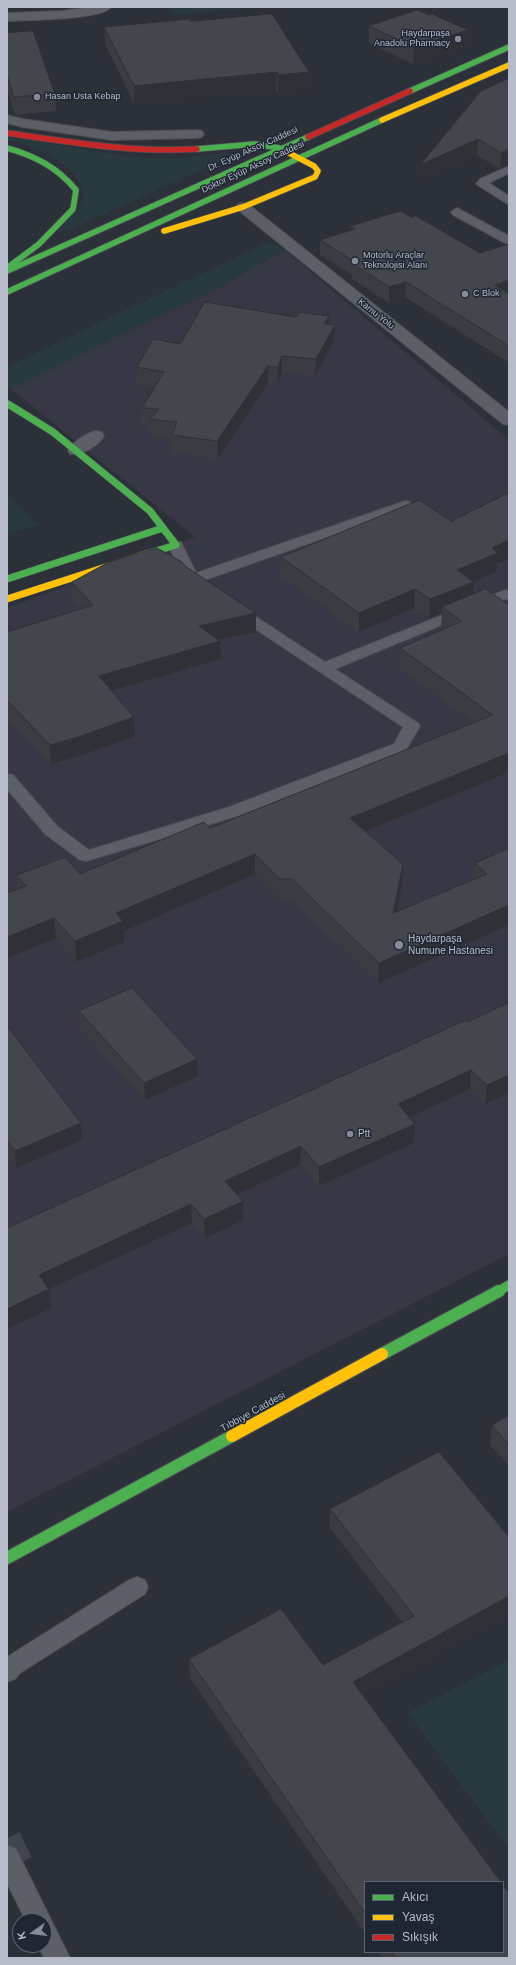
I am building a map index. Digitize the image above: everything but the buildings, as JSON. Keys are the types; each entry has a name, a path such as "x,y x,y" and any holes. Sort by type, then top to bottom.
{"main road":[{"name":"Dr. Eyüp Aksoy Caddesi","path":"7,271 278,148 509,47"},
{"name":"Doktor Eyüp Aksoy Caddesi","path":"7,292 298,158 509,65"},
{"path":"7,133 93,146 178,151 255,144 278,148 314,166 318,171 315,177 243,207 178,228 116,241"},
{"path":"7,148 44,160 66,176 76,190 73,209 39,244 7,268"},
{"path":"7,404 53,432 150,511 176,545 7,599"},
{"path":"7,579 163,528"},
{"name":"Tıbbiye Caddesi","path":"7,1558 509,1285"}],"street":[{"path":"7,17 62,14 101,9 105,7"},
{"path":"7,119 22,123 112,136 197,134"},
{"name":"Kamu Yolu","path":"243,207 509,420"},
{"path":"76,450 96,436"}],"lane":[{"path":"509,169 484,181 482,184 509,201"},
{"path":"457,212 509,241"},
{"path":"191,580 405,505"},
{"path":"7,779 51,830 86,856 235,811 400,746 412,726 191,580 176,545"},
{"path":"323,668 505,594 509,596"},
{"path":"7,1672 12,1666 137,1587"},
{"path":"7,1857 35,1913"},
{"path":"52,1948 57,1958"}],"shaded area":[{"path":"169,7 261,7 174,15"},
{"path":"7,137 131,157 174,158 231,153 237,154 66,231 59,232 59,229 78,209 83,194 80,184 74,174 53,158 41,151 7,140"},
{"path":"268,242 285,250 221,286 11,389 7,386 7,367"},
{"path":"285,250 509,440 509,1254 7,1512 7,608 195,537 11,389 221,286"},
{"path":"7,495 38,525 7,535"},
{"path":"509,1660 509,1849 408,1713"}],"tunnel":[{"path":"7,1838 24,1874"}],"traffic: fast":[{"path":"410,91 509,47"},
{"path":"7,292 318,148 382,120"},
{"path":"7,271 308,137"},
{"path":"197,149 255,144 279,148"},
{"path":"7,148 27,154 46,163 62,174 76,190 73,209 39,244 7,268"},
{"path":"8,404 53,432 150,511 176,545 146,554"},
{"path":"7,579 163,528"},
{"path":"382,1354 509,1285"},
{"path":"7,1558 232,1436"}],"traffic: slow":[{"path":"382,120 509,65"},
{"path":"164,231 243,207 315,177 318,171 314,166 289,153"},
{"path":"7,599 146,554"},
{"path":"232,1436 382,1354"}],"traffic: jam":[{"path":"308,137 410,91"},
{"path":"7,133 102,147 150,150 197,149"}],"place":[{"name":"Haydarpaşa Anadolu Pharmacy","path":"458,39"},
{"name":"Hasan Usta Kebap","path":"37,97"},
{"name":"Motorlu Araçlar Teknolojisi Alanı","path":"355,261"},
{"name":"C Blok","path":"465,294"},
{"name":"Haydarpaşa Numune Hastanesi","path":"399,945"},
{"name":"Ptt","path":"350,1134"}]}
